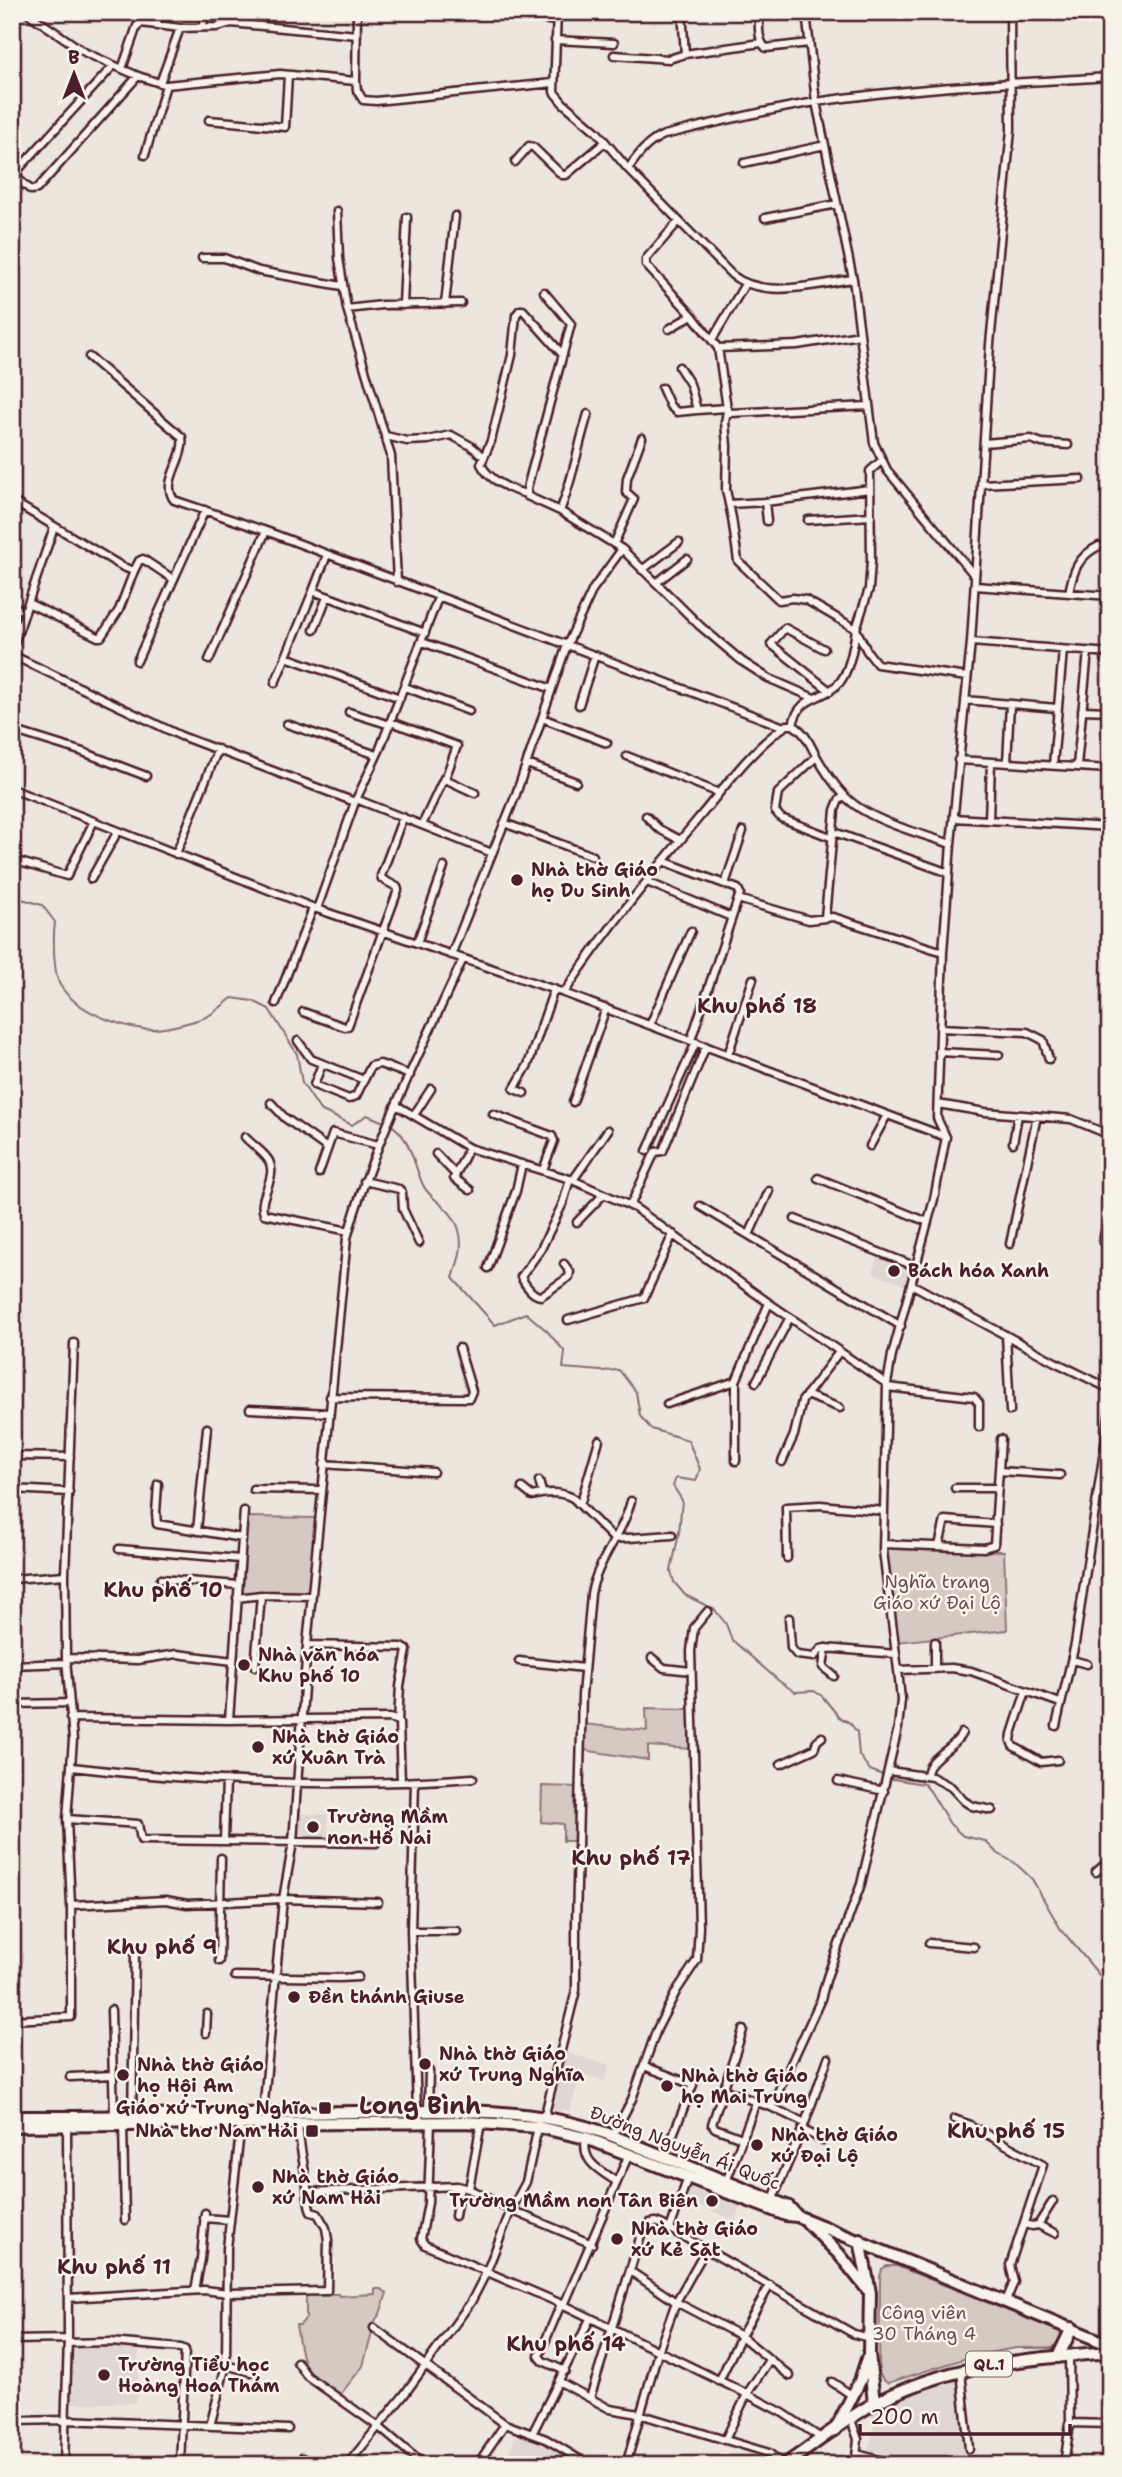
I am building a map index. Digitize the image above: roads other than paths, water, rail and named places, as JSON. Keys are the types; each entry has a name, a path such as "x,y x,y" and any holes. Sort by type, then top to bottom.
{"main road":[{"name":"Đường Nguyễn Ái Quốc","path":"12,2117 263,2113 423,2117 481,2123 541,2122 588,2127 789,2207 800,2217"},
{"name":"Đường Nguyễn Ái Quốc","path":"12,2126 298,2123 518,2114 786,2215 800,2217 860,2240 1072,2328"},
{"path":"800,2217 839,2254 870,2293"},
{"path":"860,2240 870,2293 869,2353 874,2404"},
{"path":"1064,2356 1072,2328 1110,2345"},
{"name":"QL.1","path":"784,2465 874,2404 912,2386 961,2371 1019,2359 1110,2352"},
{"path":"835,2430 860,2381 869,2353"}],"street":[{"path":"26,12 86,53 163,84 288,75 356,81"},
{"path":"157,26 158,12"},
{"path":"203,27 204,12"},
{"path":"357,12 356,81 360,97 370,101 553,83"},
{"path":"496,12 556,21"},
{"path":"557,12 554,92 563,103 586,121 628,169 732,275 744,284 794,288 853,279"},
{"path":"682,12 685,54"},
{"path":"759,12 761,43 766,48 808,43"},
{"path":"806,12 816,102 853,279 874,443 881,461 975,576"},
{"path":"771,2107 821,1999 861,1884 898,1728 901,1700 883,1544 887,1385 929,1222 946,1137 938,1124 943,952 958,760 971,642 984,443 1011,130 1010,12"},
{"path":"122,69 138,24 180,28 232,23 357,35"},
{"path":"145,155 180,28"},
{"path":"555,40 614,43"},
{"path":"614,55 669,59 685,54 761,43"},
{"path":"113,66 19,170 18,179 31,190 37,189 138,76"},
{"path":"209,120 285,127 288,75"},
{"path":"628,169 643,148 664,135 816,102 914,90 1110,77"},
{"path":"12,78 12,83"},
{"path":"515,162 529,146 533,147 562,175 566,175 605,142"},
{"path":"744,163 825,145"},
{"path":"765,218 837,204"},
{"path":"337,211 342,286 347,309 391,456 397,582"},
{"path":"445,304 454,216"},
{"path":"403,305 407,217"},
{"path":"679,221 645,262 718,348 727,410 726,490 739,564 779,600 806,600 856,629 877,664 967,677"},
{"path":"202,258 223,258 259,271 342,286"},
{"path":"712,340 744,284"},
{"path":"526,494 572,324 544,292"},
{"path":"347,309 461,303"},
{"path":"563,355 523,310 520,310 516,316 512,355 491,441 481,464 485,473 514,491 560,511 622,549 700,626 743,662 768,678 814,698"},
{"path":"669,329 692,315"},
{"path":"718,348 797,345 860,335"},
{"path":"89,357 183,437 184,442 170,485 170,494 174,500 266,531 784,727"},
{"path":"678,367 690,384 698,410"},
{"path":"662,388 670,406 677,412 727,410 736,414 869,405"},
{"path":"560,511 572,482 578,446 588,414"},
{"path":"386,436 408,441 451,435 483,456"},
{"path":"614,544 634,499 627,493 626,484 642,438"},
{"path":"984,443 1031,439 1042,443 1068,445"},
{"path":"793,725 798,710 814,698 830,691 841,681 855,640 869,589 872,537 870,471 881,461"},
{"path":"981,484 1081,479"},
{"path":"729,504 870,489"},
{"path":"12,501 134,572"},
{"path":"765,502 767,521"},
{"path":"137,661 205,510"},
{"path":"808,520 871,516"},
{"path":"54,527 14,638 12,653 181,736 403,817 492,853"},
{"path":"209,660 266,531"},
{"path":"642,570 679,542"},
{"path":"1069,593 1075,567 1085,555 1099,546"},
{"path":"451,955 527,764 567,645 593,589 622,549"},
{"path":"275,682 327,555"},
{"path":"28,603 101,637 119,610 139,561 143,559 173,579"},
{"path":"656,583 687,559"},
{"path":"975,586 1110,596"},
{"path":"313,591 425,633"},
{"path":"314,630 327,597"},
{"path":"276,1003 356,801 390,724 438,598"},
{"path":"12,606 25,611"},
{"path":"824,649 785,628 771,644 830,691"},
{"path":"422,642 552,689"},
{"path":"971,642 1110,653"},
{"path":"1053,765 1063,650"},
{"path":"1077,766 1088,651"},
{"path":"579,705 595,655"},
{"path":"286,657 400,698"},
{"path":"404,687 469,711"},
{"path":"965,699 1057,708"},
{"path":"1007,763 1010,704"},
{"path":"1082,710 1110,711"},
{"path":"349,712 457,746 422,825"},
{"path":"542,719 607,743"},
{"path":"287,724 377,755"},
{"path":"564,993 601,939 719,793 755,753 784,727 793,725"},
{"path":"793,725 806,736 816,757 844,796 857,806 875,816 951,844"},
{"path":"12,730 83,752 146,776"},
{"path":"176,854 218,749"},
{"path":"628,756 719,793"},
{"path":"816,757 778,793 775,811 781,818 949,873"},
{"path":"958,760 1110,769"},
{"path":"989,820 991,762"},
{"path":"527,764 576,782"},
{"path":"444,778 475,793"},
{"path":"12,789 315,909 554,989 946,1137"},
{"path":"825,917 836,805 844,796"},
{"path":"646,816 659,829 680,840"},
{"path":"303,1012 348,1026 398,890 382,879 382,873 403,817"},
{"path":"954,818 1110,827"},
{"path":"20,862 67,876 94,821"},
{"path":"504,823 593,856"},
{"path":"91,879 118,831"},
{"path":"725,884 743,831"},
{"path":"647,1151 693,1041 740,893 738,889 663,861"},
{"path":"417,943 444,867"},
{"path":"647,882 731,917"},
{"path":"738,898 809,920 825,917 849,921 943,952"},
{"path":"650,1025 691,931"},
{"path":"263,2113 284,1899 299,1782 307,1645 330,1397 349,1231 364,1181 385,1128 463,959"},
{"path":"728,1055 753,979"},
{"path":"524,1093 514,1089 528,1065 554,989"},
{"path":"573,1102 606,1008"},
{"path":"940,1028 1027,1032 1043,1040 1049,1059"},
{"path":"298,1041 311,1059 364,1080"},
{"path":"630,1206 655,1152 663,1151 706,1046"},
{"path":"939,1052 999,1055"},
{"path":"322,1064 314,1082 317,1088 353,1099 371,1066 376,1064 410,1075"},
{"path":"414,1115 431,1090"},
{"path":"271,1103 285,1118 327,1148"},
{"path":"938,1104 985,1112 1071,1119 1110,1135"},
{"path":"396,1105 469,1147 572,1179 630,1206 887,1385 975,1397 979,1403 979,1427"},
{"path":"493,1114 552,1136 554,1141 543,1170"},
{"path":"870,1146 887,1115"},
{"path":"1013,1143 1018,1115"},
{"path":"1010,1244 1037,1116"},
{"path":"564,1264 569,1277 541,1296 531,1291 521,1278 547,1238 572,1179 608,1130"},
{"path":"319,1173 333,1133 378,1145"},
{"path":"245,1137 270,1163 271,1173 262,1204 264,1214 349,1231"},
{"path":"469,1147 454,1180 470,1190"},
{"path":"436,1154 455,1174"},
{"path":"488,1268 516,1191 522,1164"},
{"path":"818,1178 929,1222"},
{"path":"364,1181 402,1192 405,1217 419,1243"},
{"path":"750,1235 769,1191"},
{"path":"577,1222 603,1195"},
{"path":"700,1206 901,1326"},
{"path":"1103,1241 1110,1206"},
{"path":"795,1219 917,1267"},
{"path":"568,1320 644,1298 673,1234"},
{"path":"913,1284 1110,1389"},
{"path":"736,1461 736,1381 769,1304"},
{"path":"756,1382 790,1317"},
{"path":"1006,1335 1010,1411"},
{"path":"12,2020 71,2017 71,1905 67,1819 72,1767 65,1576 74,1343"},
{"path":"330,1397 469,1398 472,1391 460,1348"},
{"path":"782,1462 794,1435 800,1404 839,1352"},
{"path":"667,1404 736,1381"},
{"path":"806,1395 840,1408"},
{"path":"250,1409 329,1413"},
{"path":"1056,1726 1072,1660 1110,1411"},
{"path":"197,1531 207,1428"},
{"path":"883,1544 990,1548 995,1541 1001,1439"},
{"path":"580,1505 599,1440"},
{"path":"14,1456 70,1457"},
{"path":"324,1464 433,1472"},
{"path":"999,1471 1060,1475"},
{"path":"539,1481 542,1492"},
{"path":"158,1484 157,1524 242,1538"},
{"path":"522,1488 532,1496 542,1492 565,1494 614,1539 672,1535"},
{"path":"955,1488 998,1488"},
{"path":"12,1489 68,1492"},
{"path":"253,1489 322,1490"},
{"path":"347,2465 379,2427 471,2302 486,2273 510,2210 526,2182 576,1990 584,1668 592,1588 631,1501"},
{"path":"787,1558 786,1507 820,1505 884,1511"},
{"path":"229,1720 244,1511"},
{"path":"939,1546 945,1520 996,1524"},
{"path":"119,1549 240,1559"},
{"path":"12,1579 65,1576"},
{"path":"161,1579 239,1585"},
{"path":"237,1598 261,1595 312,1596"},
{"path":"255,1667 261,1595"},
{"path":"613,2136 632,2099 657,2029 677,1990 698,1960 691,1671 694,1628 708,1611"},
{"path":"789,1618 790,1648 793,1653 811,1658 826,1648 896,1654"},
{"path":"935,1642 935,1669"},
{"path":"307,1645 402,1647 407,1650 400,1686 398,1721 401,1782"},
{"path":"826,1648 823,1667 834,1676"},
{"path":"12,1665 67,1660 138,1660 177,1654 233,1661"},
{"path":"652,1658 664,1668 691,1671"},
{"path":"1072,1660 1087,1664"},
{"path":"519,1661 584,1668"},
{"path":"898,1670 951,1668 971,1671 1060,1703"},
{"path":"1027,1691 1012,1734 1013,1746 1041,1762 1058,1760"},
{"path":"12,1704 70,1703"},
{"path":"71,1718 388,1718 398,1721"},
{"path":"927,1775 931,1763 958,1742 962,1733"},
{"path":"781,1764 814,1749 822,1737"},
{"path":"72,1767 160,1778 226,1780 415,1782 473,1778"},
{"path":"888,1775 927,1775 951,1787 972,1806 992,1810"},
{"path":"224,1841 226,1780"},
{"path":"838,1781 884,1791"},
{"path":"415,1782 411,1931 428,2186 422,2242 486,2273 563,2305 747,2394 823,2439"},
{"path":"67,1819 138,1824 141,1840 376,1843"},
{"path":"219,1961 221,1858"},
{"path":"1096,1872 1110,1860"},
{"path":"71,1905 166,1900 187,1904 284,1899 378,1902"},
{"path":"411,1931 457,1931"},
{"path":"929,1943 974,1947"},
{"path":"132,2115 135,1954"},
{"path":"235,1976 276,1975 339,1979 358,1977"},
{"path":"111,2010 114,2115"},
{"path":"206,2033 207,2014"},
{"path":"742,2138 715,2128 712,2124 743,2030"},
{"path":"772,2200 804,2127 828,2058"},
{"path":"645,2066 693,2085 664,2157"},
{"path":"423,2117 429,2071"},
{"path":"71,2077 113,2075"},
{"path":"725,2090 771,2107 823,2140"},
{"path":"726,2182 757,2102"},
{"path":"954,2119 1041,2162 1043,2169 1030,2200 1010,2265 1014,2282 1006,2301"},
{"path":"210,2426 226,2365 230,2220 241,2123"},
{"path":"68,2298 195,2290 327,2291 326,2228 318,2214 311,2212 300,2152 298,2123"},
{"path":"470,2189 481,2123"},
{"path":"123,2124 125,2220"},
{"path":"64,2465 68,2341 67,2125"},
{"path":"586,2138 584,2152 590,2164 617,2182"},
{"path":"565,2371 543,2361 539,2356 592,2244 629,2154"},
{"path":"670,2229 688,2177"},
{"path":"308,2192 460,2187 470,2189 510,2210 592,2244"},
{"path":"455,2216 460,2187"},
{"path":"1038,2225 1053,2201"},
{"path":"195,2290 201,2259 204,2216 230,2220"},
{"path":"590,2398 646,2226 656,2222 854,2334 870,2338"},
{"path":"1024,2224 1031,2227 1038,2225 1055,2233"},
{"path":"626,2465 658,2352 676,2302 706,2249"},
{"path":"630,2271 676,2302 741,2336 790,2376"},
{"path":"719,2381 770,2285"},
{"path":"533,2434 590,2319"},
{"path":"374,2328 505,2424 546,2439 589,2465"},
{"path":"12,2340 110,2342 183,2348 186,2355 180,2465"},
{"path":"1064,2356 1070,2424 1064,2465"},
{"path":"725,2440 747,2394 769,2360"},
{"path":"297,2362 307,2376 379,2427 425,2465"},
{"path":"226,2365 251,2372"},
{"path":"961,2371 969,2449"},
{"path":"560,2382 610,2409 639,2414 769,2453 784,2465"},
{"path":"832,2382 853,2396"},
{"path":"12,2421 65,2420 288,2429"},
{"path":"850,2420 858,2439 855,2465"},
{"path":"477,2465 505,2424"},
{"path":"1070,2424 1110,2424"},
{"path":"857,2454 898,2465"},
{"path":"302,2458 317,2465"}],"waterway":[{"path":"12,896 42,905 55,922 54,954 60,985 85,1009 120,1024 157,1029 206,1017 232,998 253,1001 269,1009 297,1054 302,1083 320,1110 352,1125 367,1115 384,1122"},
{"path":"389,1124 407,1143 427,1191 456,1222 461,1248 453,1278 495,1325 526,1313 547,1331 565,1352 563,1368 619,1370 636,1392 640,1416 651,1429 688,1440 700,1469 696,1481 676,1478 673,1486 682,1500 671,1571 674,1582 685,1595 715,1610 726,1624 732,1640 779,1681 795,1692 814,1691 822,1696 839,1717 850,1723 857,1732 859,1755 870,1770 893,1779 924,1784 950,1824 963,1836 985,1841 997,1853 1015,1863 1032,1879 1060,1928 1110,1988"}],"place":[{"name":"Nhà thờ Giáo họ Du Sinh","path":"517,880"},
{"name":"Bách hóa Xanh","path":"894,1271"},
{"name":"Nhà văn hóa Khu phố 10","path":"244,1665"},
{"name":"Nhà thờ Giáo xứ Xuân Trà","path":"258,1747"},
{"name":"Trường Mầm non Hố Nai","path":"313,1827"},
{"name":"Đền thánh Giuse","path":"294,1997"},
{"name":"Nhà thờ Giáo xứ Trung Nghĩa","path":"425,2064"},
{"name":"Nhà thờ Giáo họ Hội Am","path":"123,2075"},
{"name":"Nhà thờ Giáo họ Mai Trung","path":"667,2086"},
{"name":"Giáo xứ Trung Nghĩa","path":"325,2108"},
{"name":"Nhà thơ Nam Hải","path":"312,2131"},
{"name":"Nhà thờ Giáo xứ Đại Lộ","path":"757,2145"},
{"name":"Nhà thờ Giáo xứ Nam Hải","path":"258,2187"},
{"name":"Trường Mầm non Tân Biên","path":"712,2201"},
{"name":"Nhà thờ Giáo xứ Kẻ Sặt","path":"617,2239"},
{"name":"Trường Tiểu học Hoàng Hoa Thám","path":"104,2375"}],"district":[{"name":"Khu phố 18","path":"757,1006"},
{"name":"Khu phố 10","path":"163,1590"},
{"name":"Khu phố 17","path":"631,1858"},
{"name":"Khu phố 9","path":"162,1947"},
{"name":"Long Bình","path":"420,2106"},
{"name":"Khu phố 15","path":"1006,2131"},
{"name":"Khu phố 11","path":"114,2267"},
{"name":"Khu phố 14","path":"566,2344"}],"park label":[{"name":"Nghĩa trang Giáo xứ Đại Lộ","path":"937,1592"},
{"name":"Công viên 30 Tháng 4","path":"924,2323"}]}
